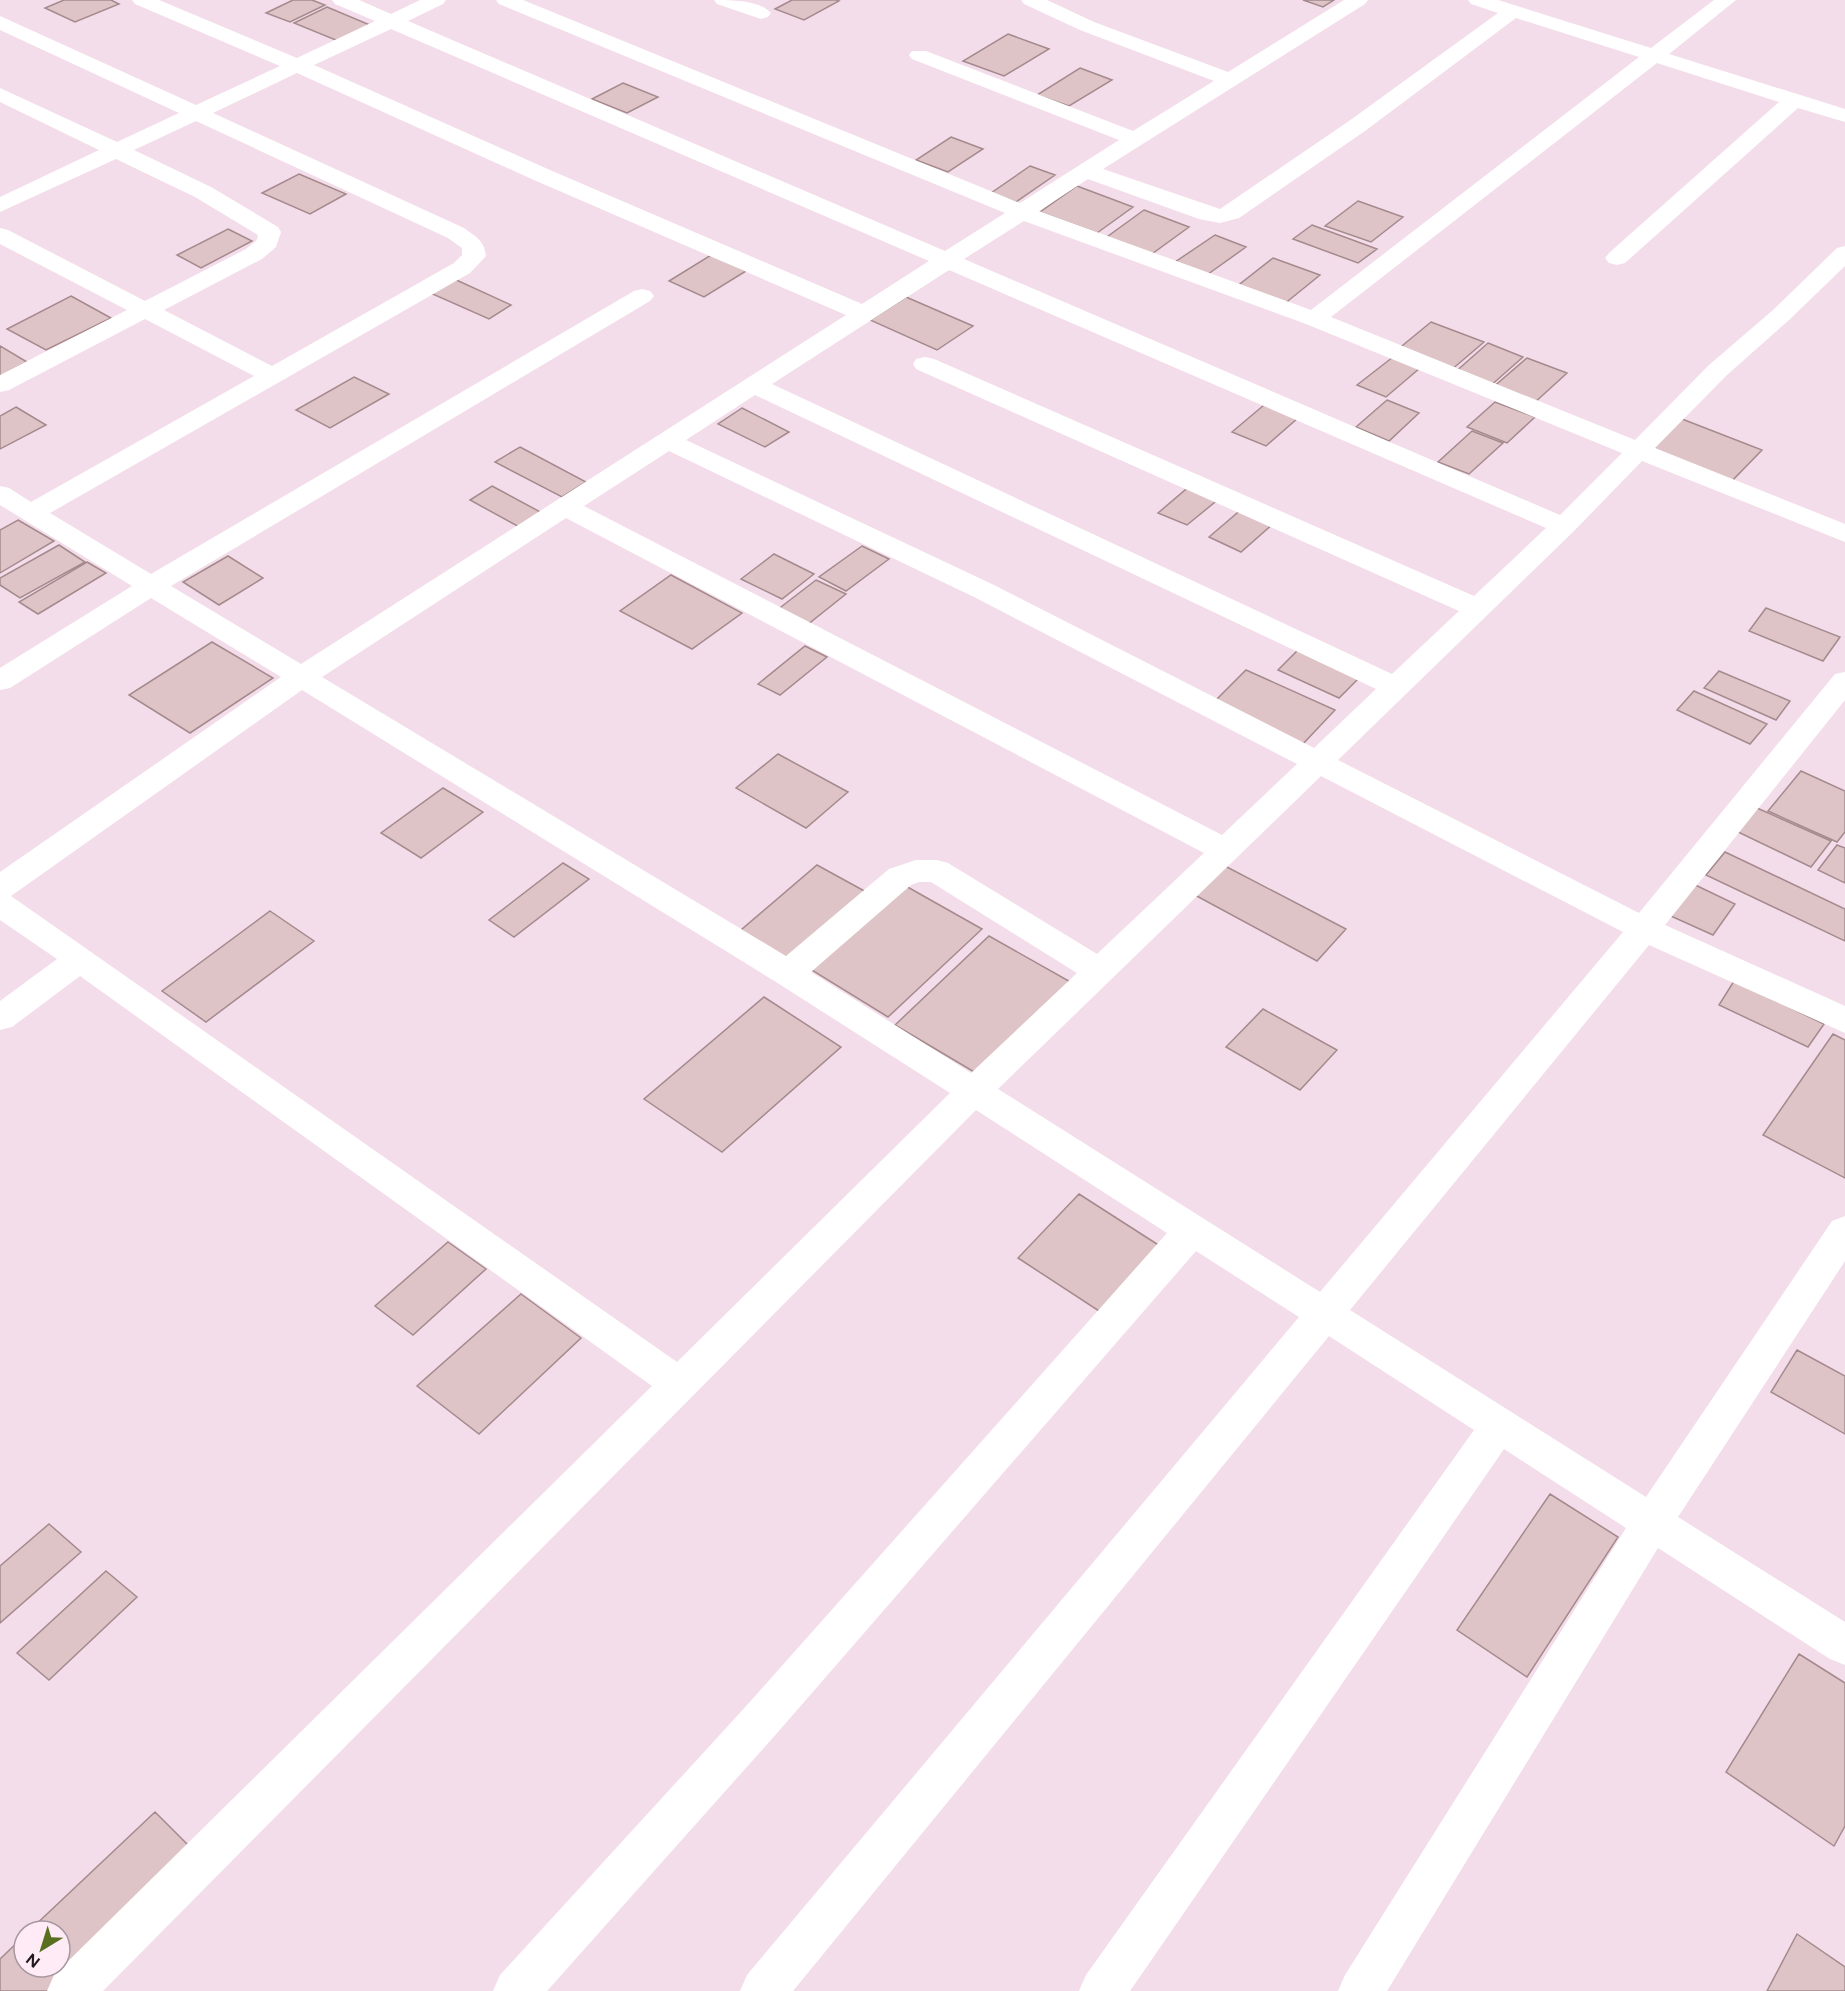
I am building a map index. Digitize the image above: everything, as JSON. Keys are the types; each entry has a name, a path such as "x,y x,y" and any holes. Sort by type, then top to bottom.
{"street":[{"path":"142,0 296,65 480,148 864,314"},
{"path":"342,0 1564,526"},
{"path":"0,205 436,0"},
{"path":"506,0 1022,212 1314,319 1845,534"},
{"path":"724,0 761,13"},
{"path":"1031,0 1088,26 1230,80"},
{"path":"0,888 301,677 756,386 1135,139 1358,0"},
{"path":"1478,0 1845,116"},
{"path":"1314,319 1652,55 1726,0"},
{"path":"1086,171 1207,214 1220,216 1231,213 1357,126 1513,11"},
{"path":"0,22 456,233 473,245 474,256 462,267 31,513"},
{"path":"919,55 1135,139"},
{"path":"0,94 203,192 270,232 268,242 254,254 0,385"},
{"path":"1617,258 1794,100"},
{"path":"0,235 273,376"},
{"path":"70,1991 974,1092 1564,526 1718,370 1781,315 1845,253"},
{"path":"0,681 151,586 642,296"},
{"path":"925,364 1477,608"},
{"path":"756,386 1395,687"},
{"path":"668,441 984,591 1644,929 1845,1020"},
{"path":"0,494 788,973 1845,1645"},
{"path":"566,507 1226,850"},
{"path":"763,1991 1644,929 1845,681"},
{"path":"788,973 900,877 916,872 937,871 1100,971"},
{"path":"0,904 80,958 680,1386"},
{"path":"0,1018 80,958"},
{"path":"516,1991 763,1718 1192,1230"},
{"path":"1361,1991 1652,1523 1845,1231"},
{"path":"1102,1991 1499,1425"}],"building":[{"path":"64,0 111,0 119,4 75,22 45,8"},
{"path":"293,0 312,0 325,5 290,22 266,13"},
{"path":"792,0 839,1 804,20 775,9"},
{"path":"1303,0 1334,0 1323,7"},
{"path":"327,7 370,25 338,41 294,23"},
{"path":"1008,34 1049,49 1004,76 963,61"},
{"path":"1080,68 1112,80 1069,106 1037,95"},
{"path":"623,83 658,97 627,113 592,99"},
{"path":"951,137 983,149 948,172 916,160"},
{"path":"1030,166 1055,175 1016,202 991,193"},
{"path":"299,174 346,194 310,214 262,193"},
{"path":"1077,186 1133,207 1097,233 1040,212"},
{"path":"1358,201 1403,217 1371,242 1325,226"},
{"path":"1144,210 1189,227 1149,256 1104,239"},
{"path":"1312,225 1377,249 1358,263 1293,239"},
{"path":"228,229 252,241 201,268 177,255"},
{"path":"1215,235 1246,247 1204,277 1172,264"},
{"path":"711,255 746,271 704,297 669,281"},
{"path":"1273,258 1320,275 1283,305 1236,287"},
{"path":"452,278 511,305 489,319 428,292"},
{"path":"71,296 111,318 46,350 7,329"},
{"path":"906,297 973,326 937,350 870,320"},
{"path":"1431,322 1484,342 1450,371 1397,350"},
{"path":"1488,343 1523,357 1488,388 1453,374"},
{"path":"0,346 27,362 0,376"},
{"path":"1393,357 1420,368 1386,397 1357,385"},
{"path":"1527,358 1567,373 1532,405 1491,389"},
{"path":"354,377 389,394 330,428 296,410"},
{"path":"1387,400 1419,413 1389,441 1356,427"},
{"path":"1495,402 1535,417 1507,443 1467,427"},
{"path":"1264,405 1298,418 1266,446 1232,432"},
{"path":"16,407 46,425 0,449 0,416"},
{"path":"742,408 789,432 765,447 718,424"},
{"path":"1682,419 1762,450 1727,486 1647,454"},
{"path":"1472,431 1503,443 1469,474 1438,462"},
{"path":"520,447 586,482 562,497 495,462"},
{"path":"1191,485 1220,498 1187,525 1158,513"},
{"path":"492,486 544,514 521,528 470,500"},
{"path":"1243,508 1275,522 1241,552 1209,537"},
{"path":"18,520 54,541 0,573 0,530"},
{"path":"59,545 85,562 20,598 0,585 0,578"},
{"path":"862,546 889,559 846,591 819,577"},
{"path":"774,554 814,574 782,599 741,579"},
{"path":"228,556 263,578 219,605 183,582"},
{"path":"87,562 106,573 38,614 19,602"},
{"path":"671,575 742,613 692,649 620,611"},
{"path":"816,580 846,594 807,625 777,610"},
{"path":"1766,608 1840,637 1823,661 1749,631"},
{"path":"212,642 273,678 190,733 129,695"},
{"path":"805,646 827,657 780,695 758,684"},
{"path":"1300,648 1362,675 1339,698 1278,670"},
{"path":"1246,670 1335,710 1300,747 1210,706"},
{"path":"1719,671 1790,701 1776,720 1704,688"},
{"path":"1694,691 1767,724 1750,744 1677,710"},
{"path":"778,754 848,792 806,828 736,788"},
{"path":"1801,771 1845,791 1845,832 1837,842 1768,811"},
{"path":"443,788 483,812 421,858 381,833"},
{"path":"1757,808 1831,841 1811,867 1738,832"},
{"path":"1837,845 1845,848 1845,883 1818,870"},
{"path":"1725,852 1845,909 1845,941 1706,875"},
{"path":"563,863 589,879 514,937 489,920"},
{"path":"817,865 868,893 792,961 741,930"},
{"path":"1223,865 1346,929 1317,961 1193,894"},
{"path":"1687,881 1735,904 1713,935 1664,913"},
{"path":"904,885 982,929 888,1017 810,969"},
{"path":"270,911 314,941 206,1022 162,991"},
{"path":"989,936 1074,984 981,1076 895,1025"},
{"path":"1734,981 1824,1024 1808,1047 1719,1005"},
{"path":"764,997 841,1047 722,1152 644,1099"},
{"path":"1263,1009 1337,1050 1300,1090 1226,1047"},
{"path":"1833,1034 1845,1040 1845,1178 1763,1135"},
{"path":"1079,1194 1160,1246 1099,1311 1018,1258"},
{"path":"448,1242 486,1269 413,1335 375,1306"},
{"path":"521,1294 581,1338 479,1434 417,1386"},
{"path":"1797,1350 1845,1376 1845,1434 1771,1392"},
{"path":"1550,1494 1618,1537 1527,1677 1457,1630"},
{"path":"49,1524 81,1552 0,1623 0,1566"},
{"path":"106,1571 137,1597 49,1680 17,1653"},
{"path":"1799,1654 1845,1683 1845,1826 1834,1846 1726,1772"},
{"path":"155,1812 198,1855 72,1978 72,1919 42,1919"},
{"path":"1797,1934 1845,1967 1845,1991 1767,1991"},
{"path":"12,1948 12,1979 71,1979 59,1991 0,1991 0,1959"}]}
